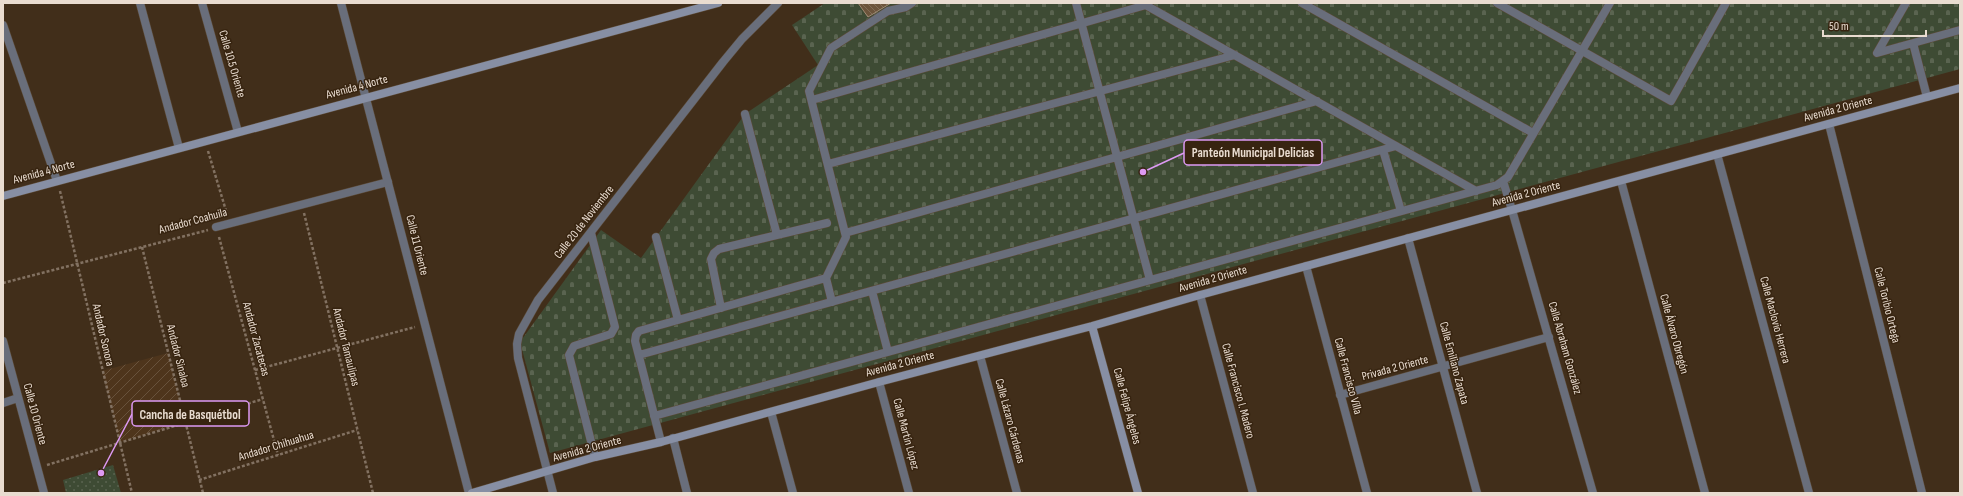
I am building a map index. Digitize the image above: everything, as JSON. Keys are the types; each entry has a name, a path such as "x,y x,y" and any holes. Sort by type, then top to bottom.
{"street":[{"path":"140,3 178,148"},
{"name":"Calle 10.5 Oriente","path":"202,3 238,132"},
{"name":"Calle 11 Oriente","path":"341,3 367,97 470,493"},
{"name":"Avenida 4 Norte","path":"3,196 718,3"},
{"name":"Calle 20 de Noviembre","path":"553,493 520,369 517,344 519,334 538,300 723,62 753,28 778,3"},
{"path":"832,302 826,278 846,237 809,91 831,48 888,11 906,7 912,3"},
{"path":"1076,3 1150,280"},
{"path":"1302,3 1534,133"},
{"path":"1497,3 1671,101 1726,3"},
{"path":"654,416 1497,185 1508,177 1610,3"},
{"path":"1906,3 1877,53 1960,30"},
{"path":"812,100 1082,24 1144,4 1476,191"},
{"path":"3,25 58,181"},
{"path":"1913,44 1927,97"},
{"path":"828,164 1235,55"},
{"name":"Avenida 2 Oriente","path":"470,493 595,458 661,442 879,382 1092,326 1200,295 1960,88"},
{"path":"845,232 1317,101"},
{"path":"745,114 777,235"},
{"name":"Calle Toribio Ortega","path":"1829,124 1922,493"},
{"path":"639,355 1396,146"},
{"path":"1383,150 1401,211"},
{"name":"Calle Maclovio Herrera","path":"1717,154 1809,493"},
{"name":"Calle Abraham González","path":"1503,181 1593,493"},
{"name":"Calle Álvaro Obregón","path":"1621,181 1705,493"},
{"name":"Andador Coahuila","path":"216,227 388,182"},
{"path":"721,308 711,259 714,253 719,249 827,223"},
{"path":"591,233 615,327 611,334 574,346 569,355 595,458"},
{"path":"656,237 678,320"},
{"name":"Calle Emiliano Zapata","path":"1408,238 1477,493"},
{"name":"Calle Francisco Villa","path":"1306,266 1367,493"},
{"path":"661,442 635,341 636,335 639,331 826,278"},
{"path":"872,291 888,352"},
{"name":"Calle Francisco I. Madero","path":"1200,295 1253,493"},
{"name":"Calle Felipe Ángeles","path":"1092,326 1138,493"},
{"name":"Privada 2 Oriente","path":"1340,395 1549,337"},
{"name":"Calle 10 Oriente","path":"3,341 44,493"},
{"name":"Calle Lázaro Cárdenas","path":"980,356 1017,493"},
{"name":"Calle Martín López","path":"879,382 909,493"},
{"path":"3,402 18,398"},
{"path":"771,412 793,493"},
{"path":"673,438 687,493"}],"path":[{"path":"205,141 230,224"},
{"name":"Andador Sonora","path":"58,181 132,493"},
{"name":"Andador Tamaulipas","path":"302,205 373,493"},
{"name":"Andador Coahuila","path":"3,283 216,227"},
{"name":"Andador Zacatecas","path":"216,227 278,455"},
{"name":"Andador Sinaloa","path":"142,247 203,493"},
{"path":"255,370 425,324"},
{"path":"37,468 263,399"},
{"name":"Andador Chihuahua","path":"199,480 357,430"}],"shaded area":[{"path":"168,353 185,422 120,442 102,371"}],"green space":[{"path":"825,3 1960,3 1960,69 550,453 520,342 601,230 641,258 745,114 818,65 792,25"},
{"path":"113,465 121,493 66,493 63,480"}],"building":[{"path":"858,3 891,3 868,17"}],"place":[{"name":"Panteón Municipal Delicias","path":"1143,172"},
{"name":"Cancha de Basquétbol","path":"101,473"}]}
